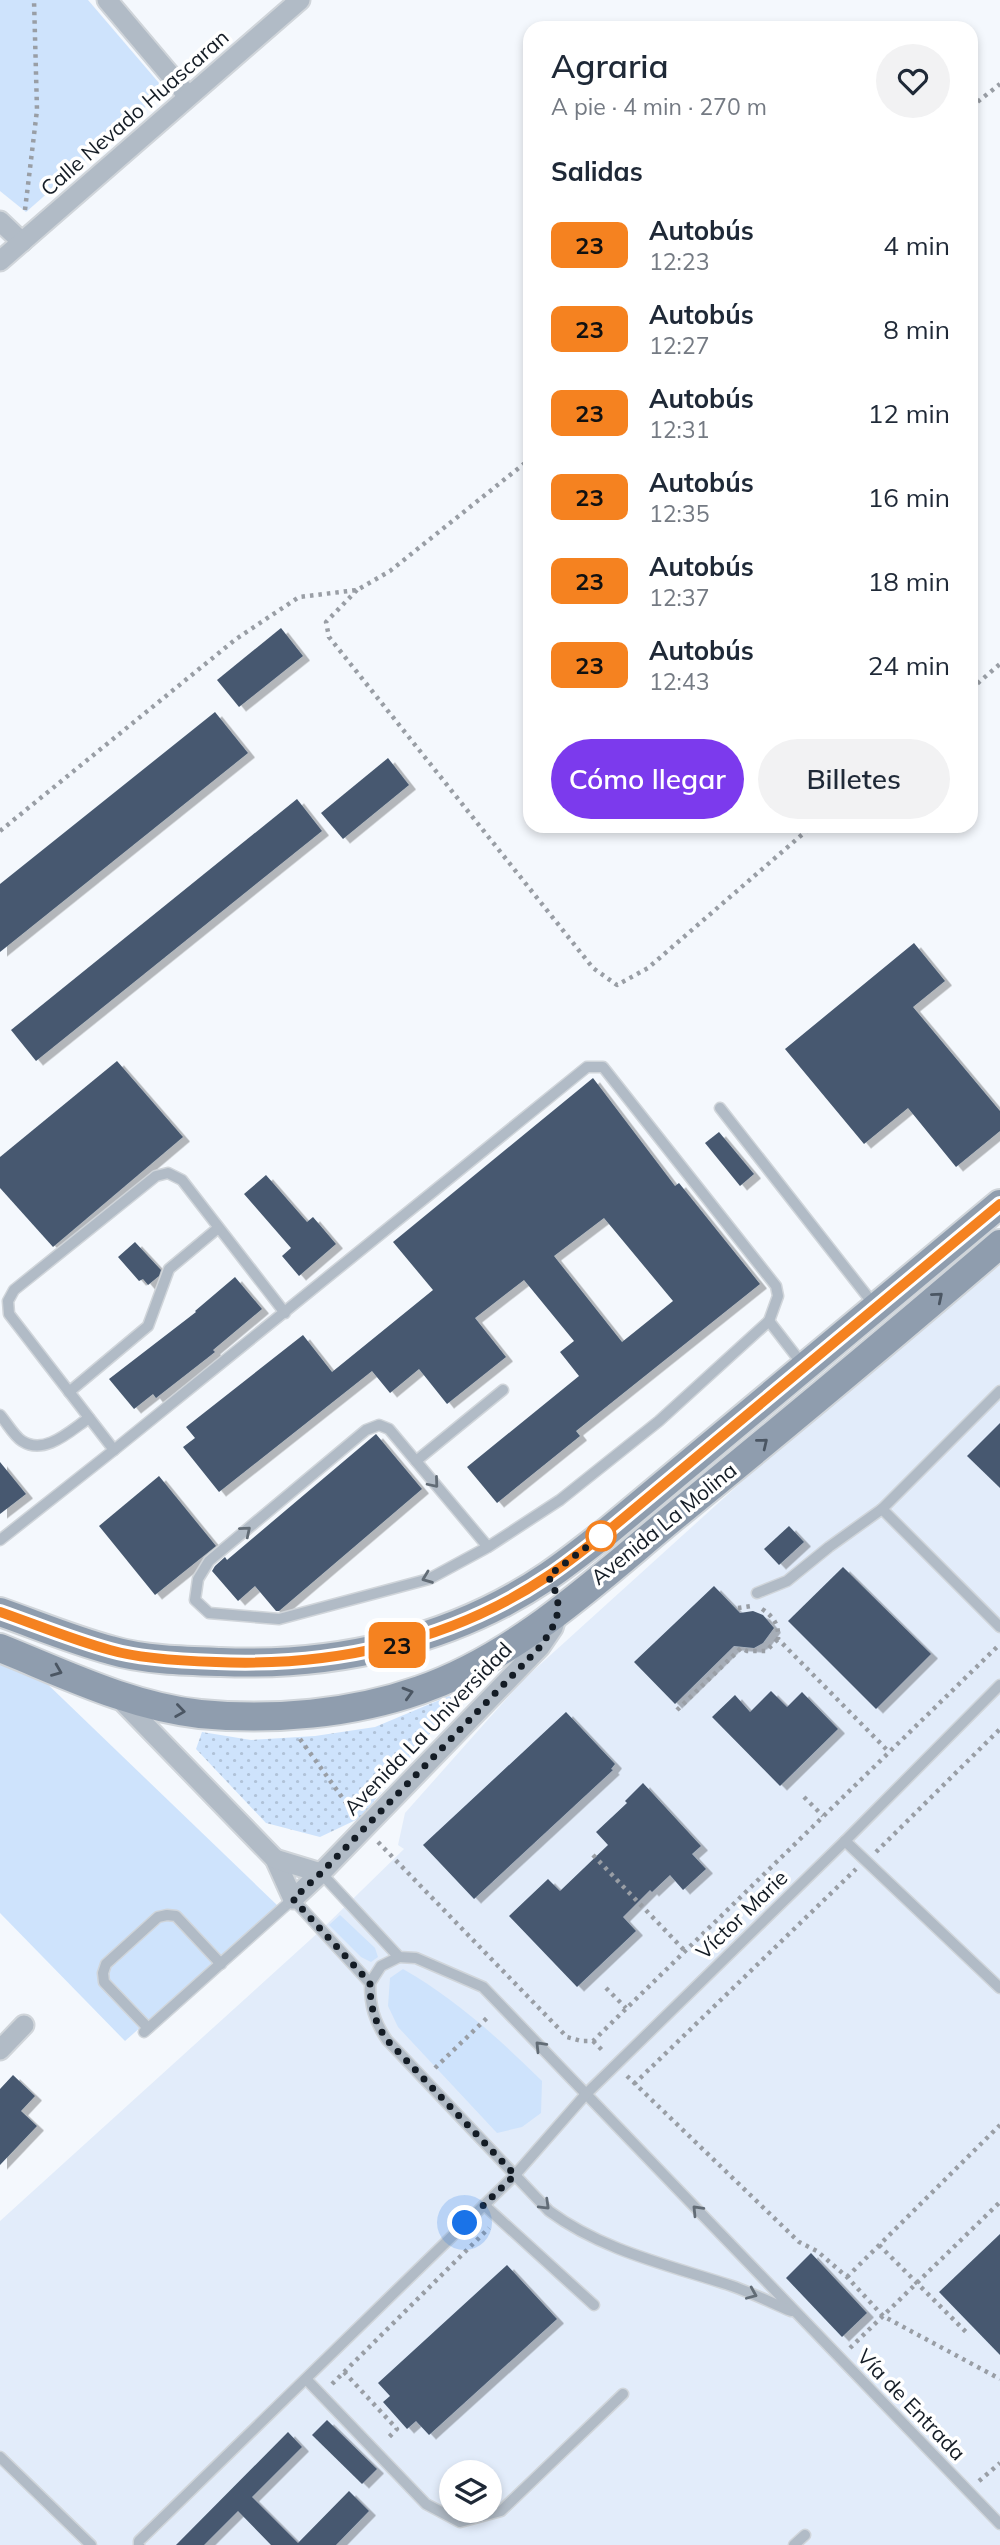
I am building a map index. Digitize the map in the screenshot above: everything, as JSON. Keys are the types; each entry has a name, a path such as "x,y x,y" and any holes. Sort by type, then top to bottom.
{"main road":[{"name":"Avenida La Molina","path":"0,1612 112,1651 192,1661 248,1663 317,1659 410,1642 446,1628 492,1608 548,1576 608,1531 1000,1204"},
{"name":"Avenida La Molina","path":"0,1648 114,1694 162,1709 201,1714 243,1717 342,1709 421,1690 490,1658 559,1611 827,1392 1000,1244"},
{"path":"548,1576 557,1592 559,1611"},
{"path":"112,1651 109,1674 114,1694"}],"street":[{"path":"107,0 188,96"},
{"name":"Calle Nevado Huascaran","path":"0,261 300,0"},
{"path":"0,221 22,242"},
{"name":"Avenida La Universidad","path":"293,1899 540,1647 553,1629 559,1611"},
{"path":"114,1694 275,1859 293,1899"},
{"path":"275,1859 321,1873"},
{"path":"0,2050 24,2025"}],"lane":[{"path":"0,1540 587,1067 603,1067 776,1286 778,1296 769,1321 629,1445 560,1500 488,1547 429,1579 279,1619 209,1614 195,1600 198,1579 209,1562 366,1430 379,1425 389,1429 488,1547"},
{"path":"720,1108 876,1307"},
{"path":"114,1450 9,1314 8,1301 14,1290 156,1176 168,1174 182,1180 217,1229 285,1313"},
{"path":"69,1392 148,1326 169,1269 217,1229"},
{"path":"769,1321 805,1368"},
{"path":"416,1461 503,1390"},
{"path":"757,1593 787,1581 882,1509 1000,1391"},
{"path":"0,1415 22,1441 38,1447 52,1442 89,1418"},
{"path":"882,1509 1000,1627"},
{"name":"Víctor Marie","path":"139,2545 139,2541 515,2175 586,2094 1000,1685"},
{"path":"845,1841 1000,1988"},
{"path":"321,1873 399,1956 380,1966 370,1983 370,2004 377,2025 387,2040 549,2211 573,2229 618,2249 735,2287 795,2313"},
{"path":"293,1899 370,1983"},
{"name":"Avenida La Universidad","path":"221,1964 176,1916 167,1915 158,1917 106,1964 104,1982 146,2030 221,1964 293,1899"},
{"name":"Vía de Entrada","path":"399,1956 416,1958 483,1987 1000,2524"},
{"path":"484,2205 594,2305"},
{"path":"306,2379 426,2504 460,2522 501,2511 623,2394"},
{"path":"0,2457 91,2545"},
{"path":"794,2545 805,2535"}],"path":[{"path":"22,242 37,110 34,0"},
{"path":"978,101 1000,84"},
{"path":"523,465 390,571 357,590 326,622 329,637 593,968 617,985 648,968 805,833"},
{"path":"0,831 236,639 299,597 357,590"},
{"path":"978,683 1000,664"},
{"path":"738,1608 754,1606 774,1618 778,1639 889,1752"},
{"path":"677,1710 741,1648 747,1651 766,1651 778,1639"},
{"path":"283,1715 364,1828 567,2037 593,2041 999,1646"},
{"path":"871,1856 1000,1730"},
{"path":"804,1797 823,1816"},
{"path":"593,1856 685,1951"},
{"path":"634,2084 856,1868"},
{"path":"424,2079 519,1987"},
{"path":"607,1988 626,2008"},
{"path":"593,2041 605,2053"},
{"path":"623,2073 799,2242 817,2252 848,2277 883,2316 1000,2379"},
{"path":"848,2277 1000,2125"},
{"path":"839,2358 1000,2202"},
{"path":"321,2395 499,2218"},
{"path":"879,2245 967,2333"},
{"path":"344,2372 397,2429 375,2451"},
{"path":"968,2491 1000,2463"}],"shaded area":[{"path":"0,0 88,0 165,90 26,212 0,191"},
{"path":"1000,1265 1000,2545 0,2545 0,2221 321,1930 404,1849 398,1845 405,1813 523,1680 747,1477"},
{"path":"0,1660 38,1675 278,1906 125,2041 0,1913"},
{"path":"449,1696 457,1701 360,1818 320,1837 266,1823 196,1749 202,1732 251,1740 315,1736 375,1727"},
{"path":"340,1915 375,1948 378,1957 371,1962 361,1957 329,1925"},
{"path":"403,1969 476,2021 542,2081 541,2113 522,2127 497,2133 398,2027 388,2006 390,1978"}],"building":[{"path":"281,628 303,656 239,707 217,680"},
{"path":"215,712 248,753 0,952 0,884"},
{"path":"388,758 409,785 343,839 321,813"},
{"path":"297,799 322,831 36,1061 11,1030"},
{"path":"914,943 945,981 913,1007 1000,1111 1000,1131 956,1167 908,1108 864,1144 785,1049"},
{"path":"117,1061 183,1137 53,1247 0,1188 0,1157"},
{"path":"593,1078 675,1186 679,1183 760,1284 576,1431 580,1436 497,1503 467,1467 579,1376 560,1352 574,1341 524,1280 475,1318 506,1357 447,1404 419,1369 390,1393 372,1371 219,1492 183,1447 195,1438 186,1427 303,1335 332,1372 433,1290 393,1242","holes":["604,1218 673,1301 622,1342 554,1256"]},
{"path":"719,1132 754,1174 740,1186 705,1143"},
{"path":"266,1175 307,1222 313,1217 336,1244 299,1276 282,1256 291,1248 244,1194"},
{"path":"135,1242 161,1270 159,1276 148,1285 143,1279 139,1281 118,1257"},
{"path":"235,1277 262,1309 213,1350 215,1352 156,1398 153,1394 134,1409 109,1379 196,1312"},
{"path":"1000,1423 1000,1488 967,1456"},
{"path":"376,1434 422,1489 279,1611 276,1611 255,1586 238,1601 212,1571 215,1566 225,1557 227,1560"},
{"path":"0,1462 26,1494 0,1514"},
{"path":"159,1476 216,1546 155,1595 99,1526"},
{"path":"789,1526 804,1542 779,1565 764,1549"},
{"path":"843,1567 931,1654 876,1709 788,1621"},
{"path":"714,1586 740,1613 753,1611 763,1615 774,1628 763,1643 754,1648 734,1646 675,1704 634,1662"},
{"path":"771,1691 787,1707 802,1692 838,1729 780,1786 712,1717 735,1695 750,1712"},
{"path":"566,1712 615,1764 611,1769 613,1770 474,1899 423,1845"},
{"path":"643,1783 701,1846 692,1854 706,1869 683,1890 670,1875 652,1892 650,1890 623,1917 636,1931 577,1987 509,1916 548,1879 560,1891 608,1845 596,1832 627,1803 625,1801"},
{"path":"13,2075 35,2096 21,2111 37,2126 0,2165 0,2089"},
{"path":"1000,2234 1000,2355 939,2292"},
{"path":"811,2253 867,2313 842,2337 786,2278"},
{"path":"507,2265 557,2319 429,2435 416,2421 407,2429 383,2402 390,2396 378,2383"},
{"path":"327,2420 377,2469 362,2484 312,2435"},
{"path":"288,2432 302,2447 252,2497 298,2543 349,2491 369,2511 336,2545 271,2545 238,2511 204,2545 176,2545"}],"bus line":[{"name":"23","path":"0,1612 112,1651 192,1661 248,1663 317,1659 410,1642 446,1628 492,1608 548,1576 608,1531 1000,1204"}],"route":[{"path":"465,2223 515,2175 387,2040 377,2025 370,2004 370,1983 293,1899 540,1647 553,1629 559,1611 557,1592 548,1576 608,1531 601,1536"}]}
